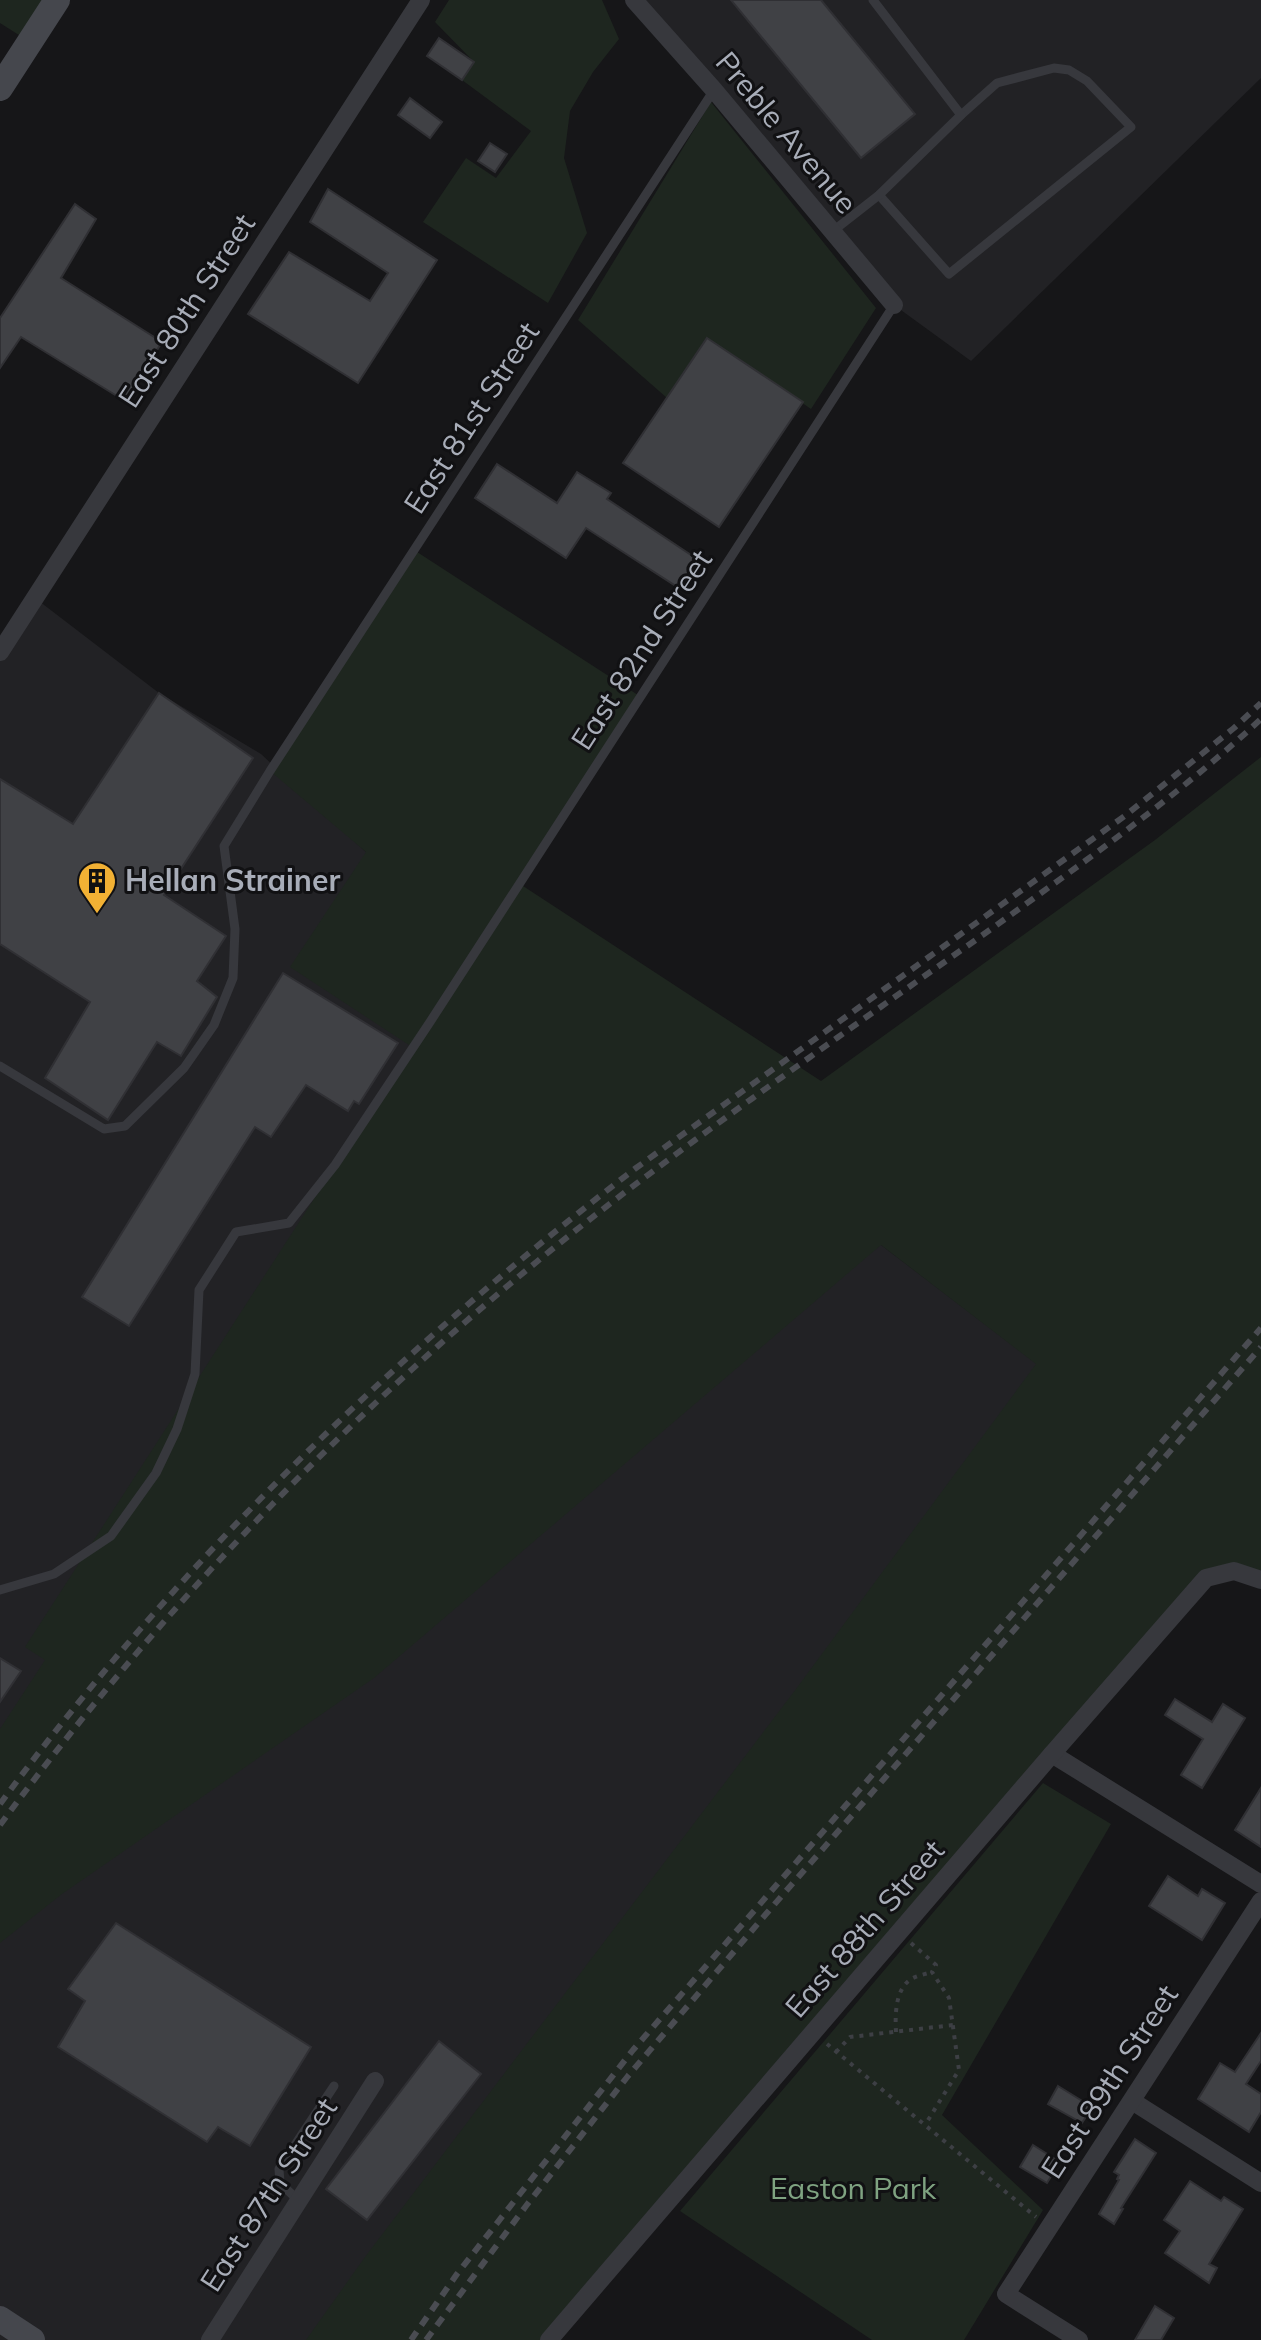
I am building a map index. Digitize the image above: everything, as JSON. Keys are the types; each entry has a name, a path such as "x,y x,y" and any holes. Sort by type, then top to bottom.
{"main road":[{"path":"0,88 57,0"},
{"path":"0,2319 32,2340"}],"street":[{"name":"East 80th Street","path":"0,652 421,0"},
{"name":"Preble Avenue","path":"634,0 714,90 894,305"},
{"name":"East 88th Street","path":"549,2340 1206,1578 1234,1571 1261,1580"},
{"path":"1052,1754 1261,1884"},
{"name":"East 89th Street","path":"1079,2340 1006,2294 1261,1901"},
{"name":"East 87th Street","path":"210,2340 375,2081"},
{"path":"1132,2101 1261,2183"}],"lane":[{"path":"873,0 961,115"},
{"path":"833,231 879,195 997,83 1054,68 1069,70 1087,81 1131,127 949,274 879,195"},
{"name":"East 81st Street","path":"0,1066 104,1129 125,1126 184,1068 214,1025 233,978 235,929 224,846 714,90"},
{"name":"East 82nd Street","path":"0,1590 54,1574 111,1536 156,1473 177,1429 195,1374 199,1290 236,1232 289,1223 335,1165 894,305"},
{"path":"299,2201 280,2183 279,2169 334,2086"}],"path":[{"path":"896,2032 895,2015 901,1991 909,1979 932,1972 936,1965 910,1942"},
{"path":"925,2125 959,2070 949,1998 932,1972"},
{"path":"836,2052 850,2037 953,2025"},
{"path":"824,2042 1037,2219"}],"shaded area":[{"path":"634,0 1261,0 1261,78 971,361 894,305"},
{"path":"35,598 159,693 261,754 366,852 1075,1393 344,2340 0,2340 0,652"}],"green space":[{"path":"0,0 57,0 30,42 0,23"},
{"path":"449,0 602,0 619,39 593,72 570,111 564,158 587,233 548,303 423,222 466,158 496,178 531,131 462,80 474,62 435,22"},
{"path":"711,102 876,308 811,409 707,338 667,398 578,320"},
{"path":"414,550 641,697 520,884 821,1081 1155,840 1261,757 1261,1580 1206,1579 549,2340 306,2340 365,2257 796,1689 1036,1364 881,1245 374,1678 62,1894 0,1943 0,1729 45,1660 25,1647 412,1047 290,967 366,852 270,771"},
{"name":"Easton Park","path":"1043,1783 1111,1824 942,2115 1043,2210 964,2340 872,2340 680,2211"}],"building":[{"path":"731,0 821,0 915,114 861,158"},
{"path":"439,38 474,62 462,80 427,56"},
{"path":"410,98 442,122 430,138 398,115"},
{"path":"490,143 507,154 495,172 478,161"},
{"path":"328,189 437,260 358,383 248,314 289,252 370,301 388,273 310,222"},
{"path":"75,204 96,219 61,278 162,342 125,401 21,337 0,368 0,318"},
{"path":"707,338 803,402 719,527 623,463"},
{"path":"497,464 557,503 577,472 611,493 607,499 697,559 679,588 586,528 566,558 475,498"},
{"name":"Hellan Strainer","path":"159,693 253,758 164,895 226,936 197,981 217,997 181,1056 157,1042 108,1120 45,1078 90,1002 0,944 0,779 73,824"},
{"path":"283,973 398,1043 359,1104 354,1101 348,1111 306,1085 271,1137 255,1127 129,1326 82,1297"},
{"path":"0,1658 21,1671 0,1702"},
{"path":"1175,1699 1212,1722 1223,1704 1245,1718 1202,1788 1181,1775 1203,1739 1165,1715"},
{"path":"1261,1788 1261,1847 1235,1830"},
{"path":"1168,1876 1198,1896 1202,1889 1225,1903 1202,1940 1149,1906"},
{"path":"116,1923 311,2047 250,2146 218,2127 207,2142 58,2047 85,2001 68,1989"},
{"path":"1261,2033 1261,2061 1246,2084 1261,2094 1261,2112 1249,2132 1198,2099 1220,2063 1235,2072"},
{"path":"439,2041 481,2074 367,2220 326,2189"},
{"path":"1058,2086 1092,2107 1082,2123 1048,2104"},
{"path":"1135,2139 1156,2153 1114,2224 1099,2214 1119,2180 1119,2175 1114,2172"},
{"path":"1033,2145 1060,2162 1047,2183 1020,2167"},
{"path":"1190,2181 1221,2201 1224,2197 1243,2209 1209,2264 1217,2268 1209,2283 1165,2253 1180,2231 1164,2220"},
{"path":"1155,2306 1174,2318 1161,2340 1135,2340"}],"railway":[{"path":"0,1804 69,1714 217,1544 377,1386 461,1310 636,1168 1126,815 1261,703"},
{"path":"0,1825 145,1643 223,1556 387,1392 474,1314 656,1169 1130,827 1197,775 1261,719"},
{"path":"411,2340 457,2274 633,2050 1261,1328"},
{"path":"426,2340 628,2076 1261,1347"}],"place":[{"name":"Hellan Strainer","path":"97,915"}]}
